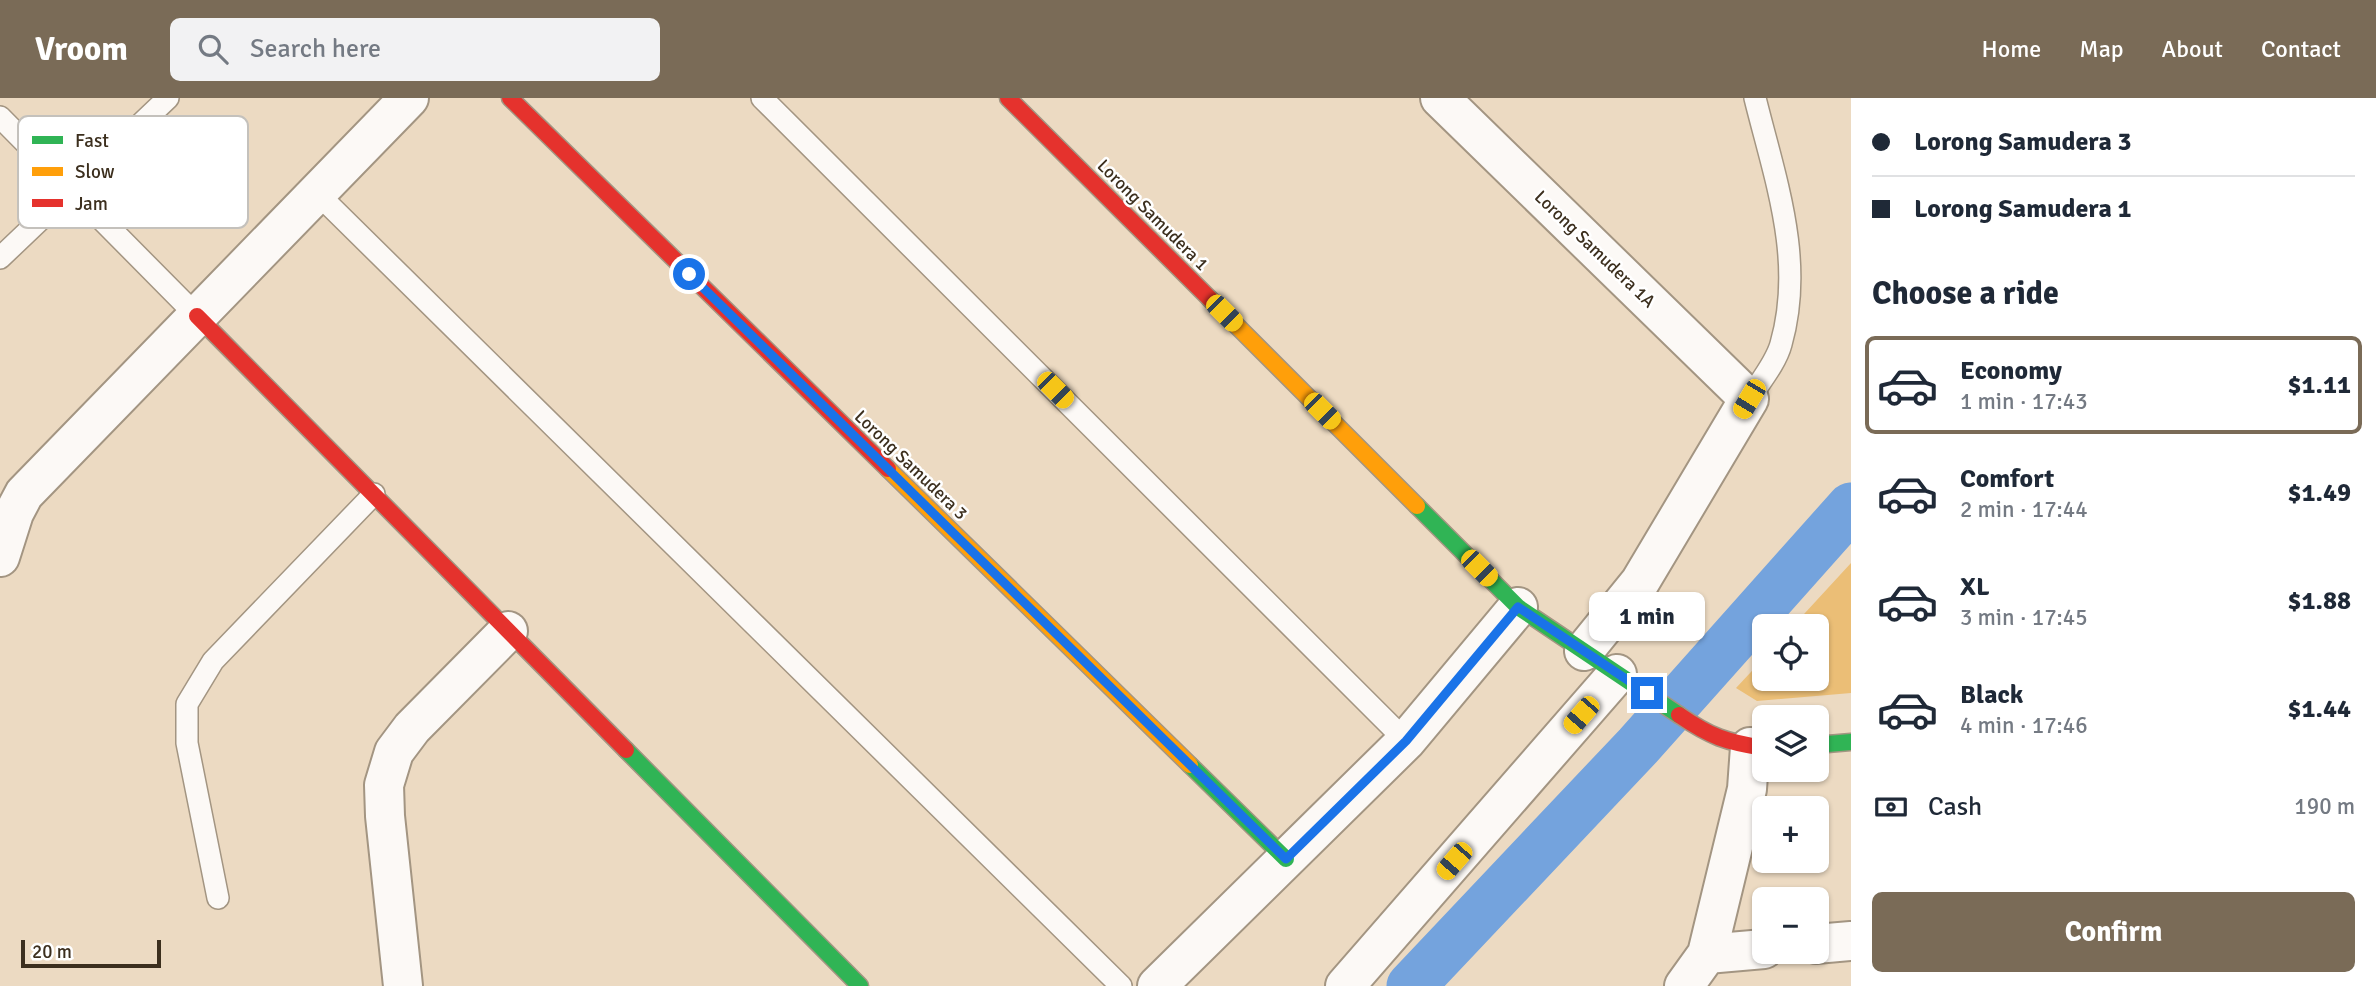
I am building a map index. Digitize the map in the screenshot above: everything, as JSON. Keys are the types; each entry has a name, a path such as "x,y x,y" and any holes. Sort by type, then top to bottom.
{"street":[{"path":"0,558 13,513 24,494 409,98"},
{"name":"Lorong Samudera 3","path":"510,98 1286,859"},
{"name":"Lorong Samudera 1","path":"1008,98 1518,607 1706,733 1727,742 1752,746"},
{"name":"Lorong Samudera 1A","path":"1440,98 1749,399"},
{"path":"197,316 860,986"},
{"path":"1584,651 1640,582 1749,399"},
{"path":"1157,986 1406,741 1518,607"},
{"path":"403,986 384,816 384,785 394,752 412,728 508,631"},
{"path":"1345,986 1632,683"},
{"path":"1829,744 1851,742"},
{"path":"1685,986 1707,954 1752,768"},
{"path":"1829,943 1851,941"},
{"path":"1707,954 1752,950"}],"lane":[{"path":"148,116 167,98"},
{"path":"762,98 1406,741"},
{"path":"1749,399 1780,347 1791,295 1788,233 1755,98"},
{"path":"0,117 18,135"},
{"path":"317,193 1121,986"},
{"path":"0,258 30,228"},
{"path":"110,228 197,316"},
{"path":"218,898 187,743 187,704 213,661 374,494"}],"shaded area":[{"path":"1851,563 1851,693 1757,701 1736,688 1752,671 1752,691 1829,691 1829,614 1804,614"}],"waterway":[{"path":"1411,986 1638,746 1851,507"}],"traffic: fast":[{"path":"1417,506 1518,607 1679,715"},
{"path":"1829,744 1851,742"},
{"path":"626,750 860,986"},
{"path":"1190,765 1286,859"}],"traffic: slow":[{"path":"1210,299 1417,506"},
{"path":"888,469 1190,765"}],"traffic: jam":[{"path":"510,98 888,469"},
{"path":"1008,98 1210,299"},
{"path":"197,316 626,750"},
{"path":"1679,715 1719,738 1752,746"}],"route":[{"path":"689,274 1286,859 1406,741 1518,607 1647,693"}]}
